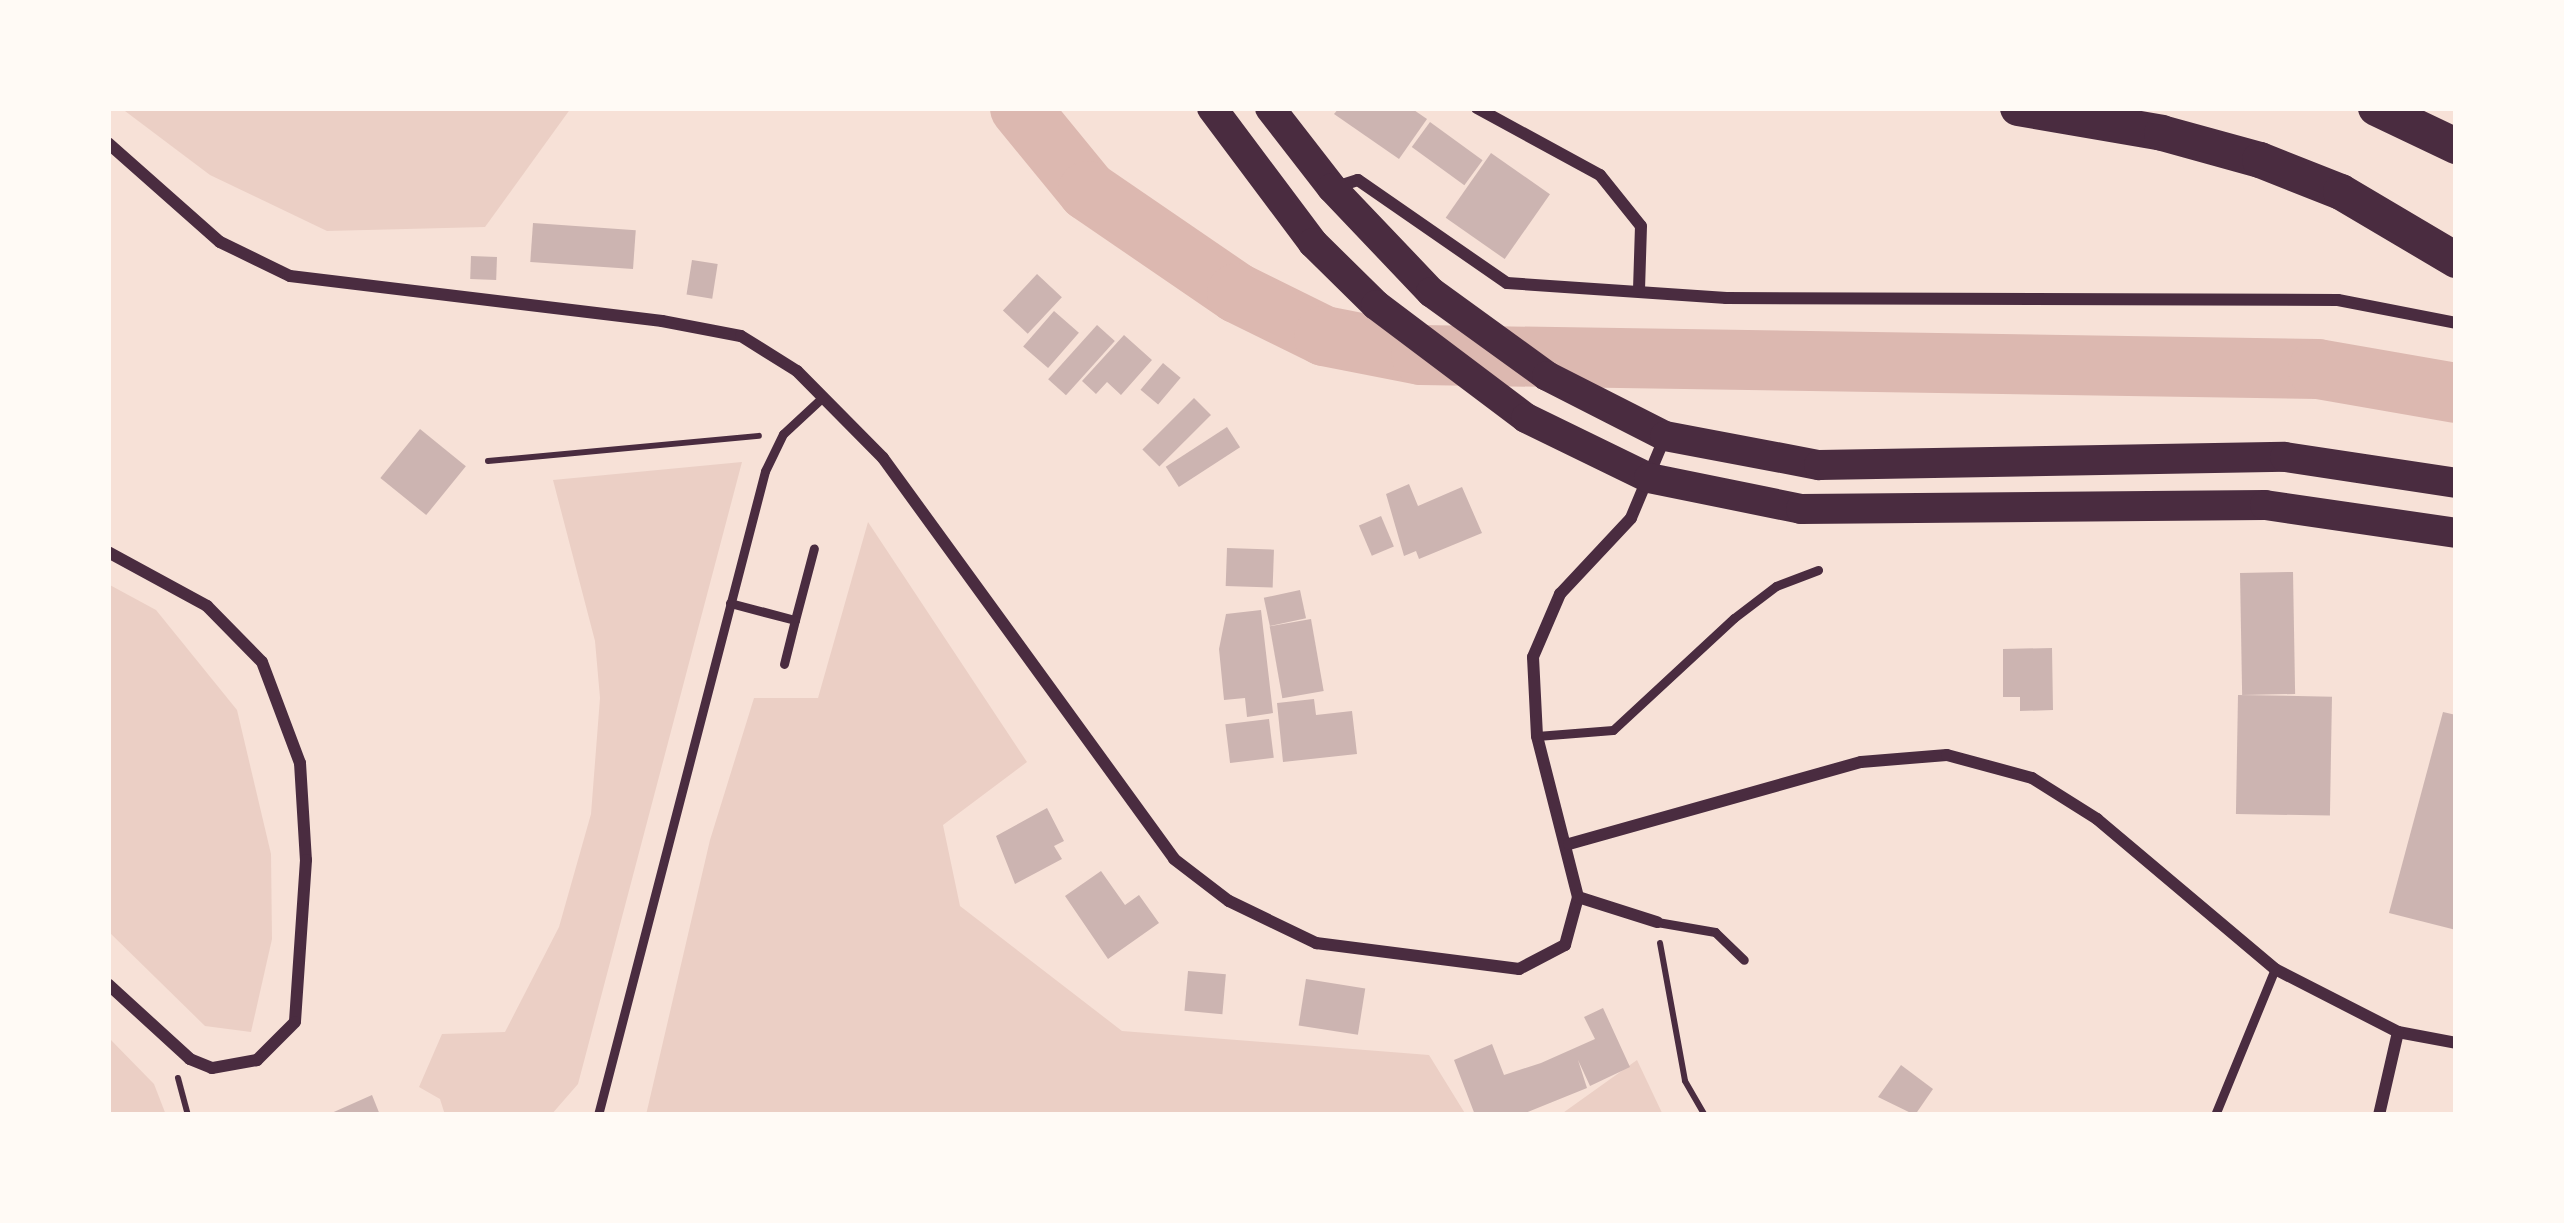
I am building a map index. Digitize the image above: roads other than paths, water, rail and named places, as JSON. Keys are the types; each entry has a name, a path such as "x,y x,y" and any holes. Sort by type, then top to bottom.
{"highway":[{"path":"2018,108 2162,133 2260,160 2341,192 2456,260"},
{"path":"2376,108 2456,146"}],"main road":[{"path":"1212,108 1313,243 1376,305 1526,418 1648,478 1802,509 2265,505 2456,533"},
{"path":"1270,108 1379,242 1489,340 1608,412 1665,436 1819,465 2285,457 2456,483"}],"street":[{"path":"1477,108 1600,176 1641,226 1639,289"},
{"path":"108,142 220,242 290,276 741,336 824,397 883,458 1174,859 1228,901 1316,943 1519,969 1565,945 1578,897 1569,844 1537,736 1533,657 1560,594 1631,518 1665,436"},
{"path":"1331,188 1358,180 1507,283 1726,298 2338,300 2456,322"},
{"path":"108,552 208,606 262,662 300,763 306,860 295,1022 257,1060 212,1068 190,1059 108,984"},
{"path":"1569,844 1862,762 1947,755 2032,778 2097,819 2275,969 2398,1032 2456,1043"},
{"path":"1578,897 1657,922"},
{"path":"2379,1115 2398,1032"}],"lane":[{"path":"598,1115 765,471 783,434 824,397"},
{"path":"784,664 814,548"},
{"path":"1537,736 1613,730 1734,618 1776,586 1818,569"},
{"path":"730,603 795,620"},
{"path":"1657,922 1715,932 1744,960"},
{"path":"2215,1115 2275,969"}],"waterway":[{"path":"1020,108 1088,191 1237,293 1324,336 1421,355 2318,369 2456,393"}]}
